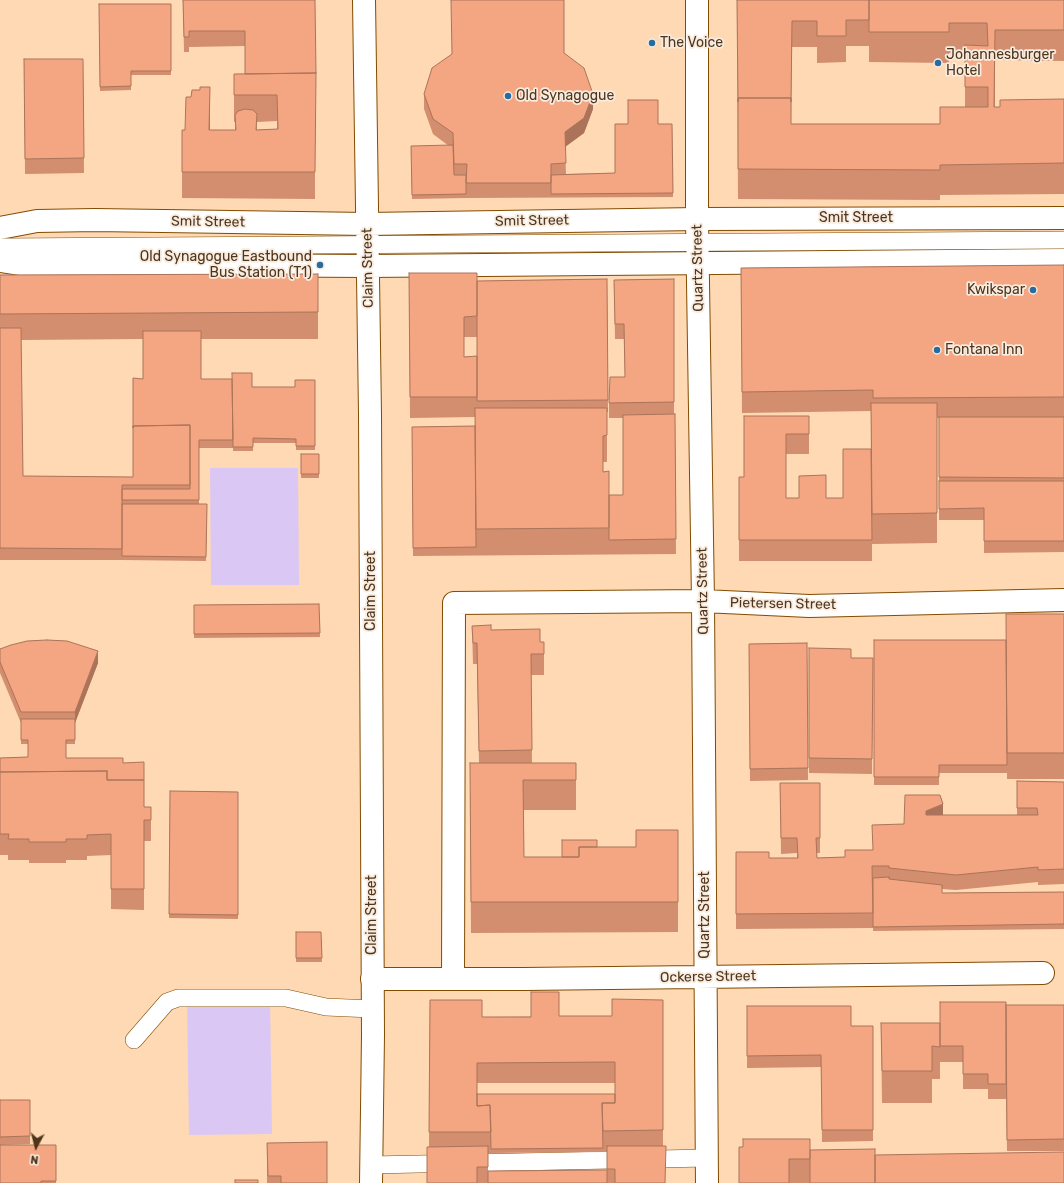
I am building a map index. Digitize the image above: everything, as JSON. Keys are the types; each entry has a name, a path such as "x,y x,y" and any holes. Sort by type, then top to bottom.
{"street":[{"name":"Claim Street","path":"364,0 370,421 372,979 371,1174"},
{"name":"Quartz Street","path":"696,0 697,219 703,602 707,1183"},
{"name":"Smit Street","path":"0,228 37,221 95,220 367,224 697,219 1064,218"},
{"path":"0,261 21,264 367,256 698,252 1064,260"},
{"name":"Pietersen Street","path":"452,979 454,602 703,602 809,606 1064,600"},
{"name":"Ockerse Street","path":"372,979 1043,973"}],"lane":[{"path":"698,252 1064,240"},
{"path":"0,247 367,256"},
{"path":"134,1040 167,1002 178,998 286,998 326,1007 372,1009"},
{"path":"371,1174 707,1158"}],"shaded area":[{"path":"210,468 298,468 299,585 211,585"},
{"path":"270,998 272,1134 189,1135 187,999"}],"building":[{"path":"183,0 315,0 316,73 245,74 245,31 189,31 189,37 184,37"},
{"name":"Old Synagogue","path":"451,0 564,0 564,53 584,68 593,94 584,118 565,132 566,163 551,164 551,183 466,183 467,164 454,164 453,133 433,119 424,94 432,68 452,54"},
{"path":"737,0 869,0 869,20 846,20 846,36 817,36 817,21 792,21 791,102 791,98 738,98 738,102"},
{"path":"869,0 1064,0 1064,30 995,30 994,107 1000,107 1000,100 1064,99 1064,163 940,165 940,170 738,169 738,98 791,98 791,124 940,124 940,107 988,107 988,87 965,87 965,45 988,46 987,23 949,23 949,32 869,32"},
{"path":"99,4 171,4 171,71 131,71 131,86 100,87"},
{"path":"24,59 83,59 84,158 25,159"},
{"path":"316,73 315,172 182,172 182,130 185,130 186,97 191,97 192,90 200,90 200,87 210,87 209,130 236,130 235,115 238,111 245,109 253,110 257,114 256,130 278,129 277,95 234,95 234,74"},
{"path":"628,100 658,100 658,124 672,124 673,193 551,194 551,175 615,173 615,124 628,124"},
{"path":"453,145 454,175 466,175 466,194 412,195 411,146"},
{"name":"Fontana Inn","path":"1064,265 1064,397 873,398 873,390 742,392 741,268"},
{"path":"409,273 477,273 477,316 464,317 464,357 477,356 477,397 410,397"},
{"path":"318,274 318,312 0,314 0,275"},
{"path":"607,279 608,400 477,401 477,281"},
{"path":"674,279 674,402 609,403 610,377 625,377 624,324 615,324 614,280"},
{"path":"0,328 21,328 23,476 133,477 133,426 190,425 190,485 122,485 122,549 0,548"},
{"path":"143,331 201,331 201,379 232,379 233,440 199,440 199,500 122,500 122,489 190,489 190,425 133,426 133,378 143,379"},
{"path":"232,373 252,373 252,387 295,387 295,380 315,380 315,446 296,446 296,439 253,438 253,447 233,447"},
{"path":"871,403 937,403 937,513 872,514"},
{"path":"475,408 607,408 607,435 603,436 603,472 609,471 609,528 476,529"},
{"path":"675,414 676,539 609,540 609,495 623,495 623,415"},
{"path":"744,416 809,416 809,434 786,434 786,498 799,498 799,476 826,475 826,498 843,498 843,449 871,449 872,540 739,540 739,477 744,477"},
{"path":"939,417 1064,417 1064,478 939,477"},
{"path":"475,426 476,547 413,548 412,427"},
{"path":"301,454 319,454 319,474 301,474"},
{"path":"939,481 1064,481 1064,541 984,541 984,508 939,509"},
{"path":"122,504 207,504 206,557 122,556"},
{"path":"319,604 320,633 194,634 194,605"},
{"path":"1006,614 1064,614 1064,753 1007,753"},
{"path":"491,625 491,630 540,629 540,642 544,642 544,654 531,654 532,750 479,751 477,643 473,643 472,626"},
{"path":"874,640 1006,640 1007,765 939,765 939,777 874,777"},
{"path":"27,641 67,641 98,651 75,712 21,712 0,662 0,649"},
{"path":"807,643 808,768 750,769 749,644"},
{"path":"809,648 851,649 851,658 873,658 872,759 809,758"},
{"path":"21,719 75,719 75,740 66,740 66,758 123,758 123,763 144,762 144,780 107,780 107,771 0,772 0,758 28,757 28,740 21,740"},
{"path":"470,763 576,763 576,780 523,780 524,857 579,857 579,847 636,847 636,830 678,830 678,902 471,902"},
{"path":"107,771 107,780 144,780 144,807 151,807 151,820 144,820 144,889 111,889 111,834 87,835 87,839 66,839 66,842 29,842 29,839 8,839 9,834 0,834 0,772"},
{"path":"1017,781 1064,782 1064,869 1038,870 1038,867 956,875 889,868 889,866 872,866 873,913 736,914 736,852 769,852 769,858 798,858 797,838 781,838 780,783 820,783 820,838 816,838 817,858 845,857 845,850 873,850 872,825 904,824 905,795 940,795 943,804 926,811 926,815 1038,815 1037,808 1017,808"},
{"path":"170,791 238,792 238,915 169,914"},
{"path":"562,840 597,840 597,847 579,847 579,857 562,857"},
{"path":"889,877 889,879 942,885 942,893 1064,892 1064,924 873,927 873,878"},
{"path":"296,932 321,932 322,958 296,958"},
{"path":"531,992 559,992 559,1016 612,1016 612,999 663,1000 663,1130 603,1131 602,1103 615,1103 615,1062 477,1063 477,1106 490,1105 491,1132 429,1132 430,1000 482,1000 482,1017 531,1017"},
{"path":"940,1002 1006,1002 1006,1084 988,1084 988,1074 963,1074 963,1046 940,1046"},
{"path":"1006,1005 1064,1005 1064,1139 1007,1140"},
{"path":"747,1006 851,1006 851,1026 873,1026 873,1130 822,1130 821,1055 747,1056"},
{"path":"881,1023 940,1023 940,1047 932,1046 932,1071 882,1071"},
{"path":"477,1094 615,1094 615,1103 602,1103 603,1148 491,1149 490,1105 477,1106"},
{"path":"0,1100 30,1100 30,1136 0,1137"},
{"path":"743,1139 810,1139 810,1159 789,1159 789,1183 739,1183 739,1147 743,1147"},
{"path":"327,1142 327,1183 281,1183 281,1176 268,1176 267,1143"},
{"path":"0,1145 56,1145 56,1181 41,1181 41,1183 0,1183"},
{"path":"488,1146 488,1167 477,1167 477,1183 427,1183 427,1147"},
{"path":"607,1146 666,1146 665,1183 615,1183 615,1169 607,1169"},
{"path":"875,1149 875,1183 810,1183 810,1150"},
{"path":"1064,1152 1064,1183 875,1183 875,1155"},
{"path":"607,1170 607,1183 488,1183 488,1171"},
{"path":"235,1180 258,1180 258,1183 235,1183"}],"place":[{"name":"The Voice","path":"652,43"},
{"name":"Johannesburger Hotel","path":"938,63"},
{"name":"Old Synagogue","path":"508,96"},
{"name":"Old Synagogue Eastbound Bus Station (T1)","path":"320,265"},
{"name":"Kwikspar","path":"1033,290"},
{"name":"Fontana Inn","path":"937,350"}]}
